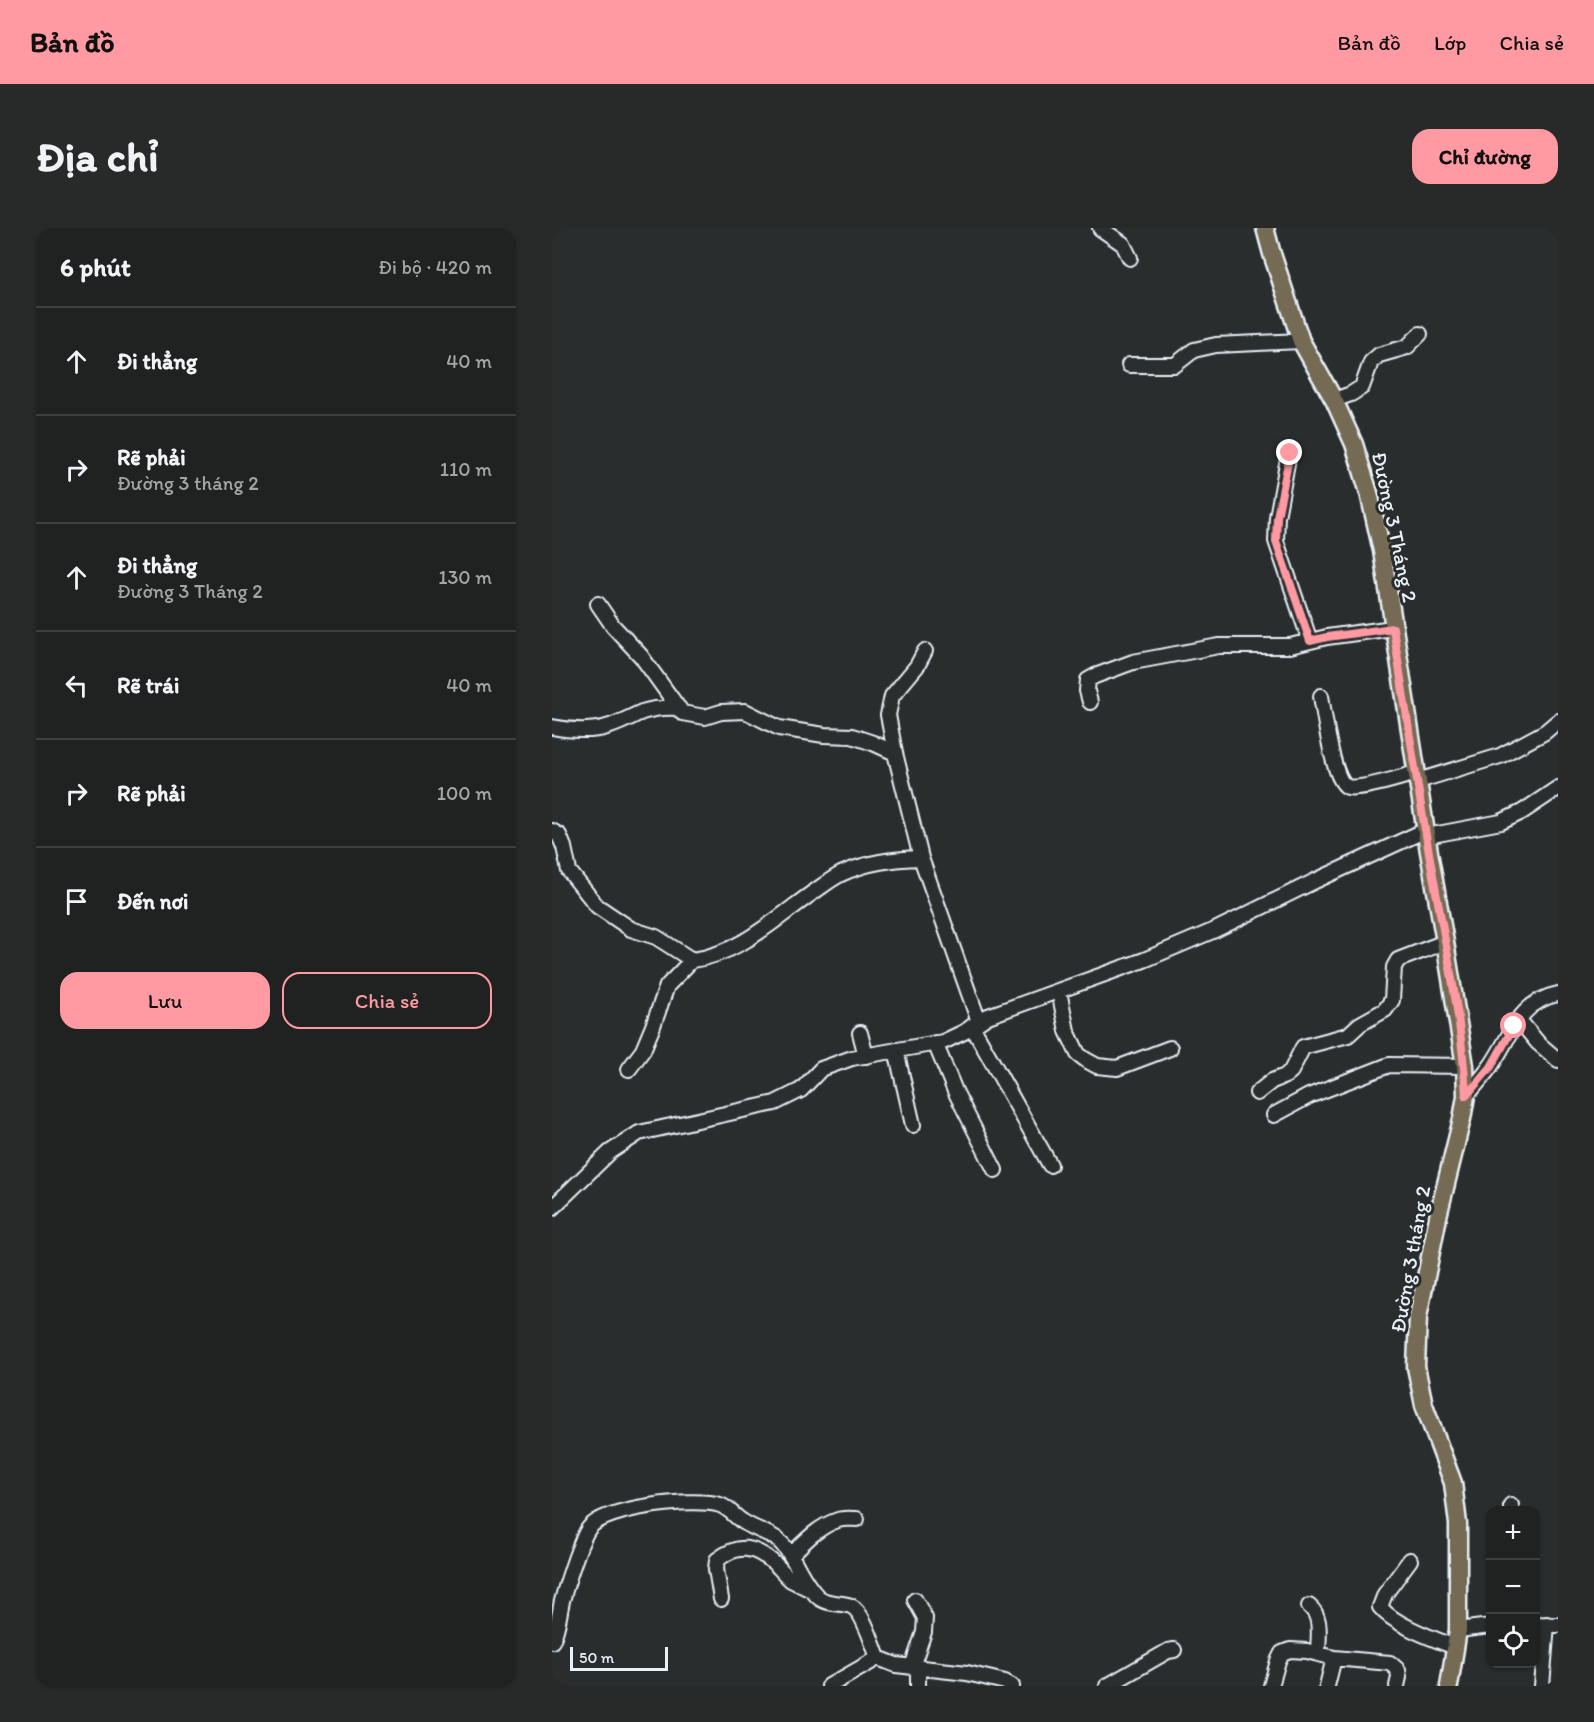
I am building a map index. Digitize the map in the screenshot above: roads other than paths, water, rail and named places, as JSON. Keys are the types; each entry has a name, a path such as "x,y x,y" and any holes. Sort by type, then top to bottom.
{"main road":[{"name":"Đường 3 Tháng 2","path":"1265,228 1301,341 1334,400 1354,444 1369,492 1382,551 1433,874"},
{"name":"Đường 3 tháng 2","path":"1433,874 1465,1066 1466,1096 1418,1317 1416,1367 1424,1405 1453,1483 1458,1524 1458,1630 1449,1686"}],"street":[{"path":"1100,228 1123,244 1130,258"},
{"path":"1334,400 1362,387 1371,362 1379,356 1407,347 1420,334"},
{"path":"1129,365 1175,365 1194,350 1216,345 1301,341"},
{"path":"1290,453 1277,517 1276,541 1310,641"},
{"path":"598,604 613,626 641,656 682,713 705,717 721,712 746,711 779,728 824,735 852,736 895,753"},
{"path":"1090,702 1087,691 1088,680 1133,662 1220,646 1290,646 1327,637 1393,628"},
{"path":"925,651 917,666 892,696 888,715 895,753 921,858 976,1024 1050,1165"},
{"path":"1321,696 1335,769 1342,783 1349,787 1417,777 1500,756 1545,732 1558,721"},
{"path":"552,727 566,730 598,729 643,712 663,707 679,708"},
{"path":"552,1208 610,1152 639,1133 776,1104 801,1090 821,1069 852,1058 943,1042 964,1032 988,1016 1144,960 1215,930 1315,881 1427,839 1501,822 1522,813 1558,788"},
{"path":"552,831 559,835 569,871 597,906 631,929 656,937 692,960 703,959 735,946 763,931 793,906 840,874 882,860 921,858"},
{"path":"1257,1094 1272,1081 1291,1071 1303,1047 1348,1035 1360,1024 1385,1010 1392,1000 1393,976 1398,960 1446,942"},
{"path":"629,1069 643,1050 668,986 692,960"},
{"path":"1059,991 1067,1031 1078,1054 1097,1066 1117,1068 1170,1048"},
{"path":"1466,1096 1491,1067 1526,1010 1539,999 1558,994"},
{"path":"1519,1020 1538,1043 1558,1060"},
{"path":"860,1033 866,1056"},
{"path":"935,1043 955,1091 995,1170"},
{"path":"896,1050 913,1125"},
{"path":"1274,1115 1309,1096 1389,1065 1465,1066"},
{"path":"552,1641 556,1633 563,1598 589,1527 600,1520 625,1511 662,1503 719,1505 730,1510 741,1521 777,1539 788,1550 803,1580 821,1600 852,1607 857,1611 878,1658 897,1665 967,1673 1005,1682 1012,1686"},
{"path":"791,1555 821,1529 839,1520 857,1519"},
{"path":"721,1599 716,1569 717,1560 725,1554 744,1548 760,1554 790,1579 811,1590"},
{"path":"1410,1560 1385,1594 1380,1607 1385,1614 1421,1634 1455,1647"},
{"path":"915,1600 925,1618 924,1632 915,1667 918,1686"},
{"path":"1309,1606 1316,1612 1318,1653"},
{"path":"1542,1686 1547,1624"},
{"path":"1458,1630 1486,1627"},
{"path":"1107,1686 1168,1651 1174,1650"},
{"path":"1271,1686 1282,1653 1290,1650 1390,1664 1398,1670 1397,1686"},
{"path":"829,1686 878,1658"},
{"path":"1327,1686 1335,1658"}]}
